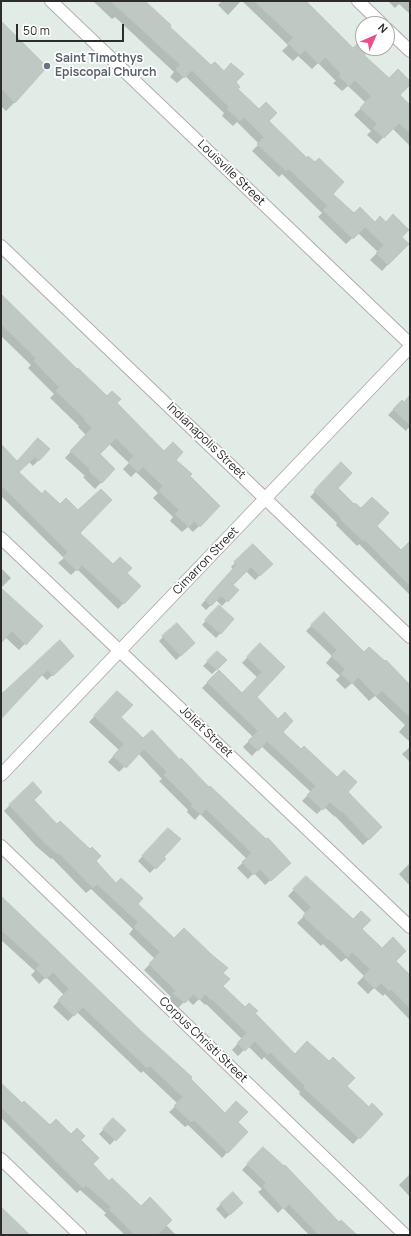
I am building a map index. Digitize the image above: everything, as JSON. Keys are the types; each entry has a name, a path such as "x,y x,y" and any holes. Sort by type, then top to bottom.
{"street":[{"name":"Louisville Street","path":"51,1 410,345"},
{"path":"358,1 374,16"},
{"path":"395,36 410,51"},
{"name":"Indianapolis Street","path":"1,246 410,636"},
{"name":"Cimarron Street","path":"1,775 410,345"},
{"name":"Joliet Street","path":"1,538 410,927"},
{"name":"Corpus Christi Street","path":"1,846 405,1235"},
{"path":"1,1159 80,1235"}],"building":[{"path":"111,1 145,1 171,25 170,27 211,65 215,62 224,71 231,63 244,74 236,82 240,87 238,89 259,109 266,102 277,113 269,121 307,158 308,156 315,162 319,158 344,182 333,194 354,213 360,207 375,222 380,216 386,222 393,214 409,230 402,237 409,244 388,265 376,253 384,245 365,227 353,239 323,210 328,206 289,169 286,171 257,144 264,137 244,117 240,121 227,109 229,107 192,70 184,78 176,70 180,65"},
{"path":"255,1 306,1 353,48 355,46 355,56 365,56 389,78 398,69 410,81 410,85 400,95 410,105 410,133 399,123 384,138 373,128 377,124 360,108 371,96 355,80 349,86 339,76 341,74 325,57 319,64 305,50 300,55 288,43 293,38"},
{"path":"1,21 47,67 15,103 1,88"},
{"path":"1,294 77,369 78,368 107,396 112,391 121,399 117,403 164,451 173,442 183,452 176,460 192,474 190,476 220,506 200,527 194,521 189,527 175,514 179,510 159,491 163,486 143,467 138,472 128,462 134,456 116,438 100,454 115,469 102,483 89,471 90,469 70,451 92,428 84,420 85,419 56,391 59,387 34,361 36,358 1,324"},
{"path":"410,395 410,425 393,409 402,400 404,402"},
{"path":"38,438 50,449 39,461 35,457 19,472 42,494 45,490 60,504 66,498 78,510 101,489 112,500 80,533 113,564 120,557 132,568 127,573 141,586 124,604 82,565 77,571 63,557 68,552 1,485 1,444 17,461"},
{"path":"341,462 352,473 338,488 354,504 355,503 361,508 372,497 389,513 377,526 401,550 410,541 410,586 365,540 363,541 340,519 341,518 314,491"},
{"path":"253,544 273,564 260,576 251,567 233,585 239,590 228,602 221,596 211,606 205,600 237,564 234,562"},
{"path":"1,588 43,626 26,645 12,631 1,643"},
{"path":"219,605 234,619 221,634 205,620"},
{"path":"324,612 364,652 369,647 385,661 386,660 410,685 410,717 382,691 376,696 358,677 352,684 341,674 345,669 331,656 337,650 311,625"},
{"path":"177,623 195,643 181,656 162,636"},
{"path":"60,640 74,656 53,676 48,670 1,719 1,695"},
{"path":"260,643 285,667 257,697 278,719 285,712 293,721 283,732 301,749 304,746 337,777 344,770 357,782 348,792 382,827 369,840 342,811 341,812 330,802 323,810 307,795 316,786 267,741 258,751 248,741 258,731 207,682 219,670 242,693 262,672 247,657"},
{"path":"217,651 227,660 217,670 207,661"},
{"path":"117,691 133,705 121,717 143,738 152,730 180,760 181,758 209,787 210,786 266,839 268,838 291,863 271,881 260,869 254,875 242,862 252,853 206,809 201,815 191,806 193,804 164,775 167,772 144,749 126,768 113,756 124,744 94,716"},
{"path":"33,782 42,792 34,800 57,824 60,821 90,849 92,847 101,856 96,861 116,883 121,878 143,898 138,904 174,938 184,928 228,968 223,973 230,979 223,986 245,1007 249,1003 258,1011 255,1013 295,1054 307,1041 329,1061 333,1057 355,1078 347,1086 369,1107 372,1103 383,1114 360,1139 304,1088 305,1086 270,1052 268,1055 255,1041 245,1051 237,1043 247,1033 212,999 211,1000 205,994 200,1000 193,994 185,1003 173,993 176,991 149,964 160,952 134,927 138,922 97,884 93,888 59,853 57,854 42,840 9,805"},
{"path":"168,828 181,839 164,857 166,859 156,869 142,856"},
{"path":"306,876 353,919 361,911 371,920 362,929 382,948 393,937 406,951 396,961 410,975 410,1008 391,989 389,991 381,983 375,989 363,977 370,969 352,952 348,957 303,916 311,907 293,889"},
{"path":"1,896 141,1031 192,1077 191,1079 225,1113 236,1101 248,1112 238,1122 248,1132 228,1153 194,1120 191,1122 174,1106 183,1097 150,1066 147,1068 83,1007 74,1016 58,1000 69,989 53,972 46,979 36,969 40,965 1,930"},
{"path":"1,1083 22,1103 24,1101 50,1125 56,1119 71,1134 77,1128 85,1136 81,1140 99,1158 93,1164 109,1181 112,1178 141,1206 150,1197 172,1220 157,1235 135,1235 109,1209 111,1207 86,1185 83,1188 1,1107"},
{"path":"113,1118 126,1130 116,1141 103,1129"},
{"path":"263,1147 284,1166 285,1165 339,1222 341,1220 357,1235 319,1235 289,1204 284,1209 263,1186 266,1183 247,1164"},
{"path":"233,1192 243,1203 230,1215 220,1204"},
{"path":"1,1207 30,1235 1,1235"}],"place":[{"name":"Saint Timothys Episcopal Church","path":"47,66"}]}
